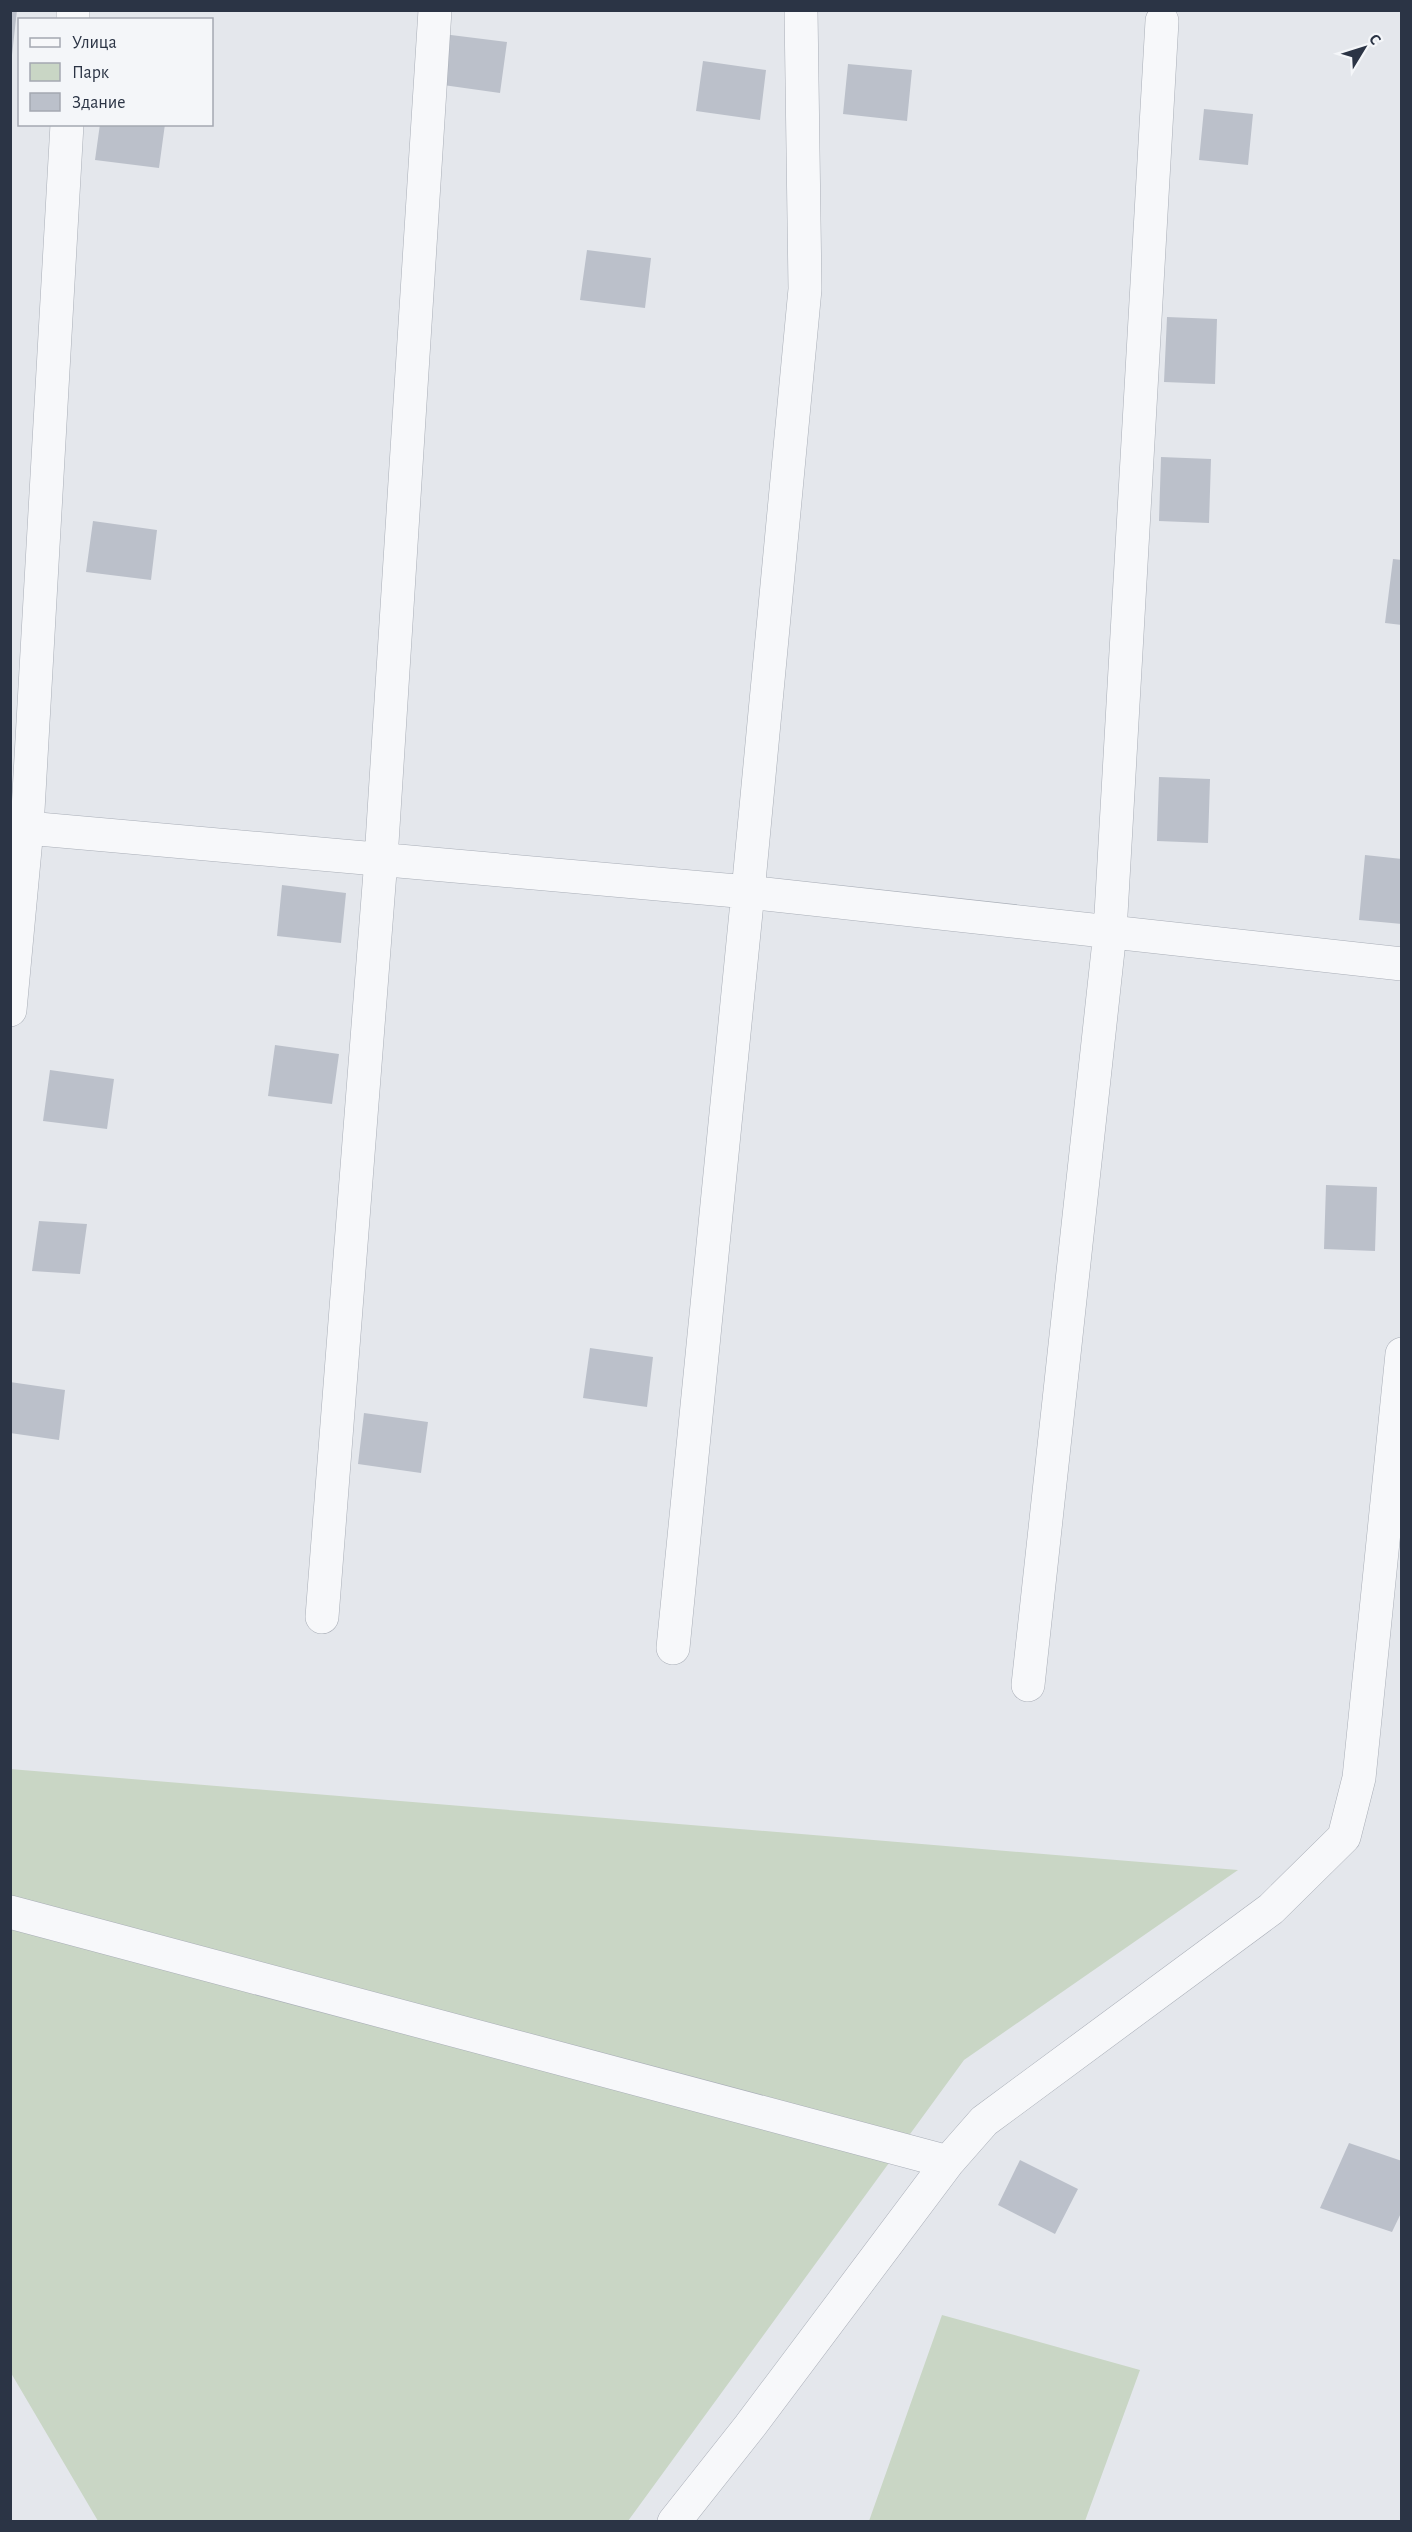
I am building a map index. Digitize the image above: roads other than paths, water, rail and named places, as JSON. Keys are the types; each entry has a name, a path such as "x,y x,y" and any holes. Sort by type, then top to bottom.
{"street":[{"path":"322,1617 381,859 435,10"},
{"path":"673,1648 805,289 801,10"},
{"path":"1028,1684 1110,932 1162,21"},
{"path":"10,1010 27,828 67,126"},
{"path":"27,828 748,892 1401,964"},
{"path":"674,2522 750,2426 948,2162 984,2121 1271,1909 1344,1837 1359,1779 1401,1354"},
{"path":"10,1912 948,2162"}]}
